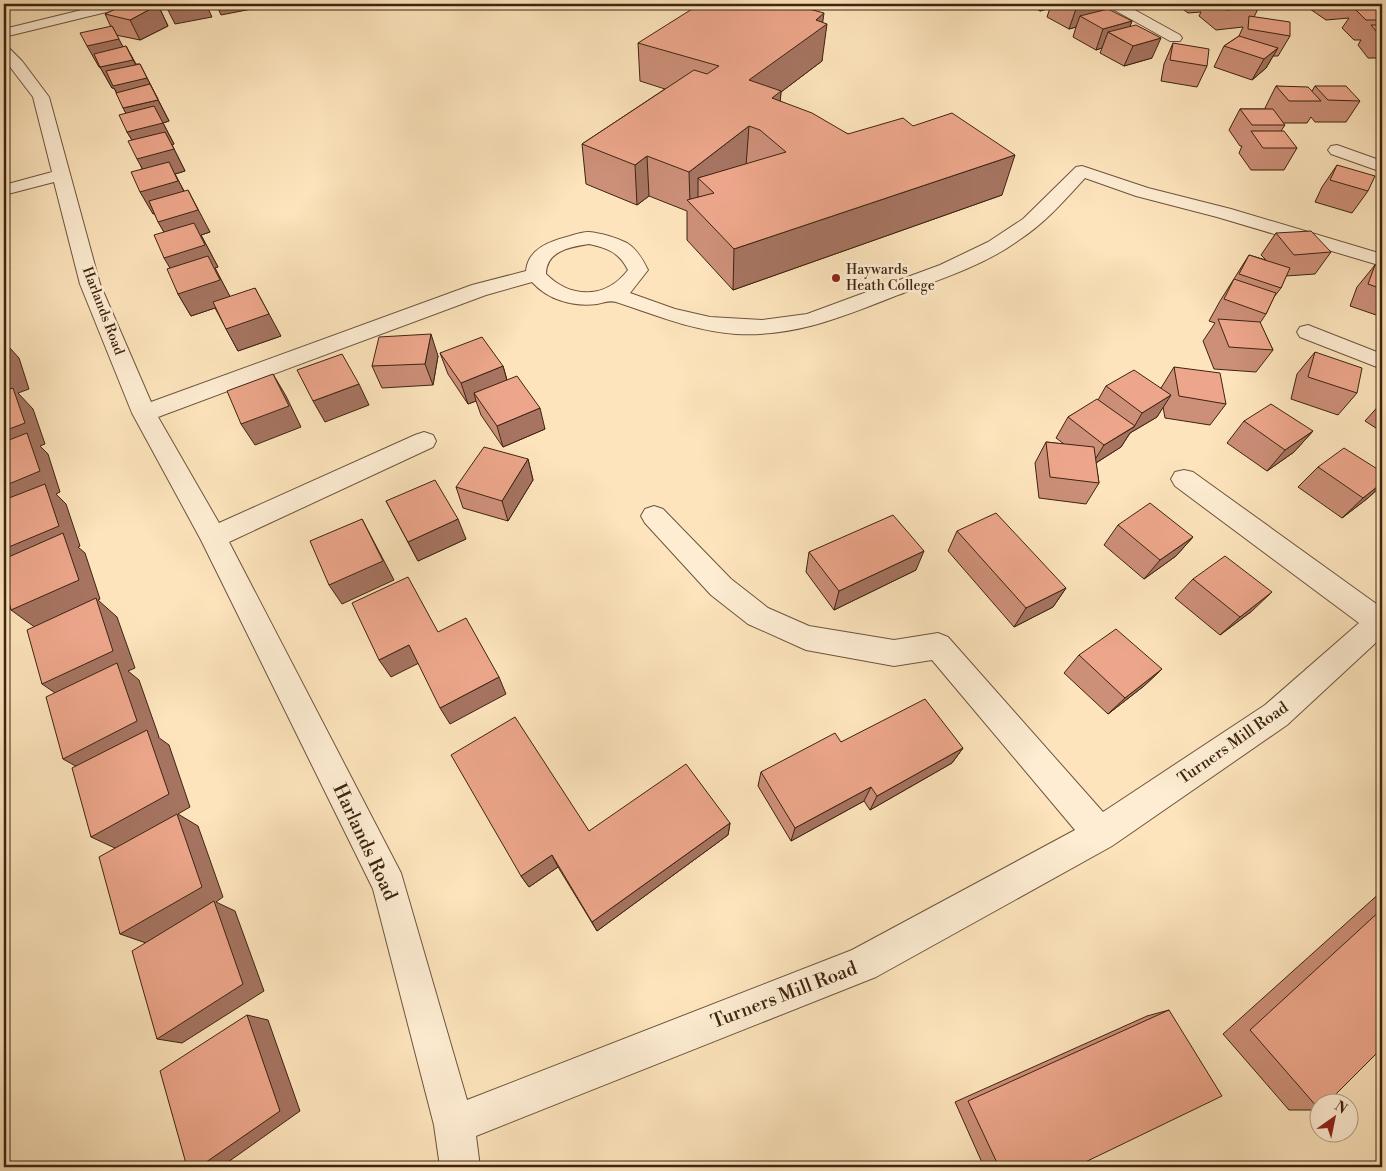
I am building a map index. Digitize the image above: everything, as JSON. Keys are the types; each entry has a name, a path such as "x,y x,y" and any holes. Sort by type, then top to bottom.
{"street":[{"path":"4,33 122,4"},
{"path":"1114,4 1174,38"},
{"path":"1376,4 1382,7"},
{"name":"Harlands Road","path":"4,51 17,64 41,97 90,284 144,413 213,537 389,885 454,1125 460,1167"},
{"path":"1337,150 1382,167"},
{"path":"612,294 687,320 724,326 769,327 801,322 845,308 925,278 1010,238 1042,214 1082,171 1142,192 1224,213 1382,260"},
{"path":"4,190 62,175"},
{"path":"589,238 615,245 630,253 638,270 627,285 612,294 592,298 571,296 551,289 536,276 537,262 549,250 568,241 589,238"},
{"path":"144,413 478,290 536,276"},
{"path":"1308,332 1382,362"},
{"path":"213,537 424,441"},
{"name":"Turners Mill Road","path":"454,1125 863,964 1100,834 1276,715 1381,621 1184,479"},
{"path":"654,516 715,580 736,598 758,616 798,635 894,653 938,646 1100,834"}],"building":[{"path":"126,4 158,5 130,20 105,14"},
{"path":"700,4 790,4 824,13 816,20 827,24 749,80 781,91 772,98 812,113 848,134 903,118 913,126 952,113 1015,155 734,249 687,200 714,193 698,178 786,152 760,130 749,126 689,172 647,156 635,165 582,144 694,70 707,74 719,66 638,43"},
{"path":"1066,4 1095,4 1076,9"},
{"path":"1218,4 1255,4 1259,7 1226,10"},
{"path":"1354,8 1382,9 1382,20 1366,20"},
{"path":"1108,9 1132,21 1103,29 1080,16"},
{"path":"1249,16 1290,22 1290,36 1248,29"},
{"path":"1136,25 1161,38 1133,46 1108,32"},
{"path":"1371,25 1382,25 1382,37 1381,37"},
{"path":"112,26 119,39 87,46 80,33"},
{"path":"1239,36 1278,48 1264,59 1224,46"},
{"path":"1173,43 1209,49 1207,66 1170,60"},
{"path":"126,46 133,60 100,67 94,54"},
{"path":"140,64 147,78 113,86 106,71"},
{"path":"150,84 158,100 123,108 116,93"},
{"path":"1276,86 1308,87 1321,101 1289,101"},
{"path":"1315,86 1346,86 1360,101 1328,100"},
{"path":"154,106 163,123 127,132 119,115"},
{"path":"1240,109 1273,109 1285,125 1252,125"},
{"path":"1251,131 1284,131 1297,148 1263,148"},
{"path":"165,132 174,149 137,159 128,141"},
{"path":"169,162 178,181 140,192 131,172"},
{"path":"1337,165 1375,176 1368,191 1330,180"},
{"path":"188,190 198,210 158,222 149,201"},
{"path":"194,223 205,245 164,258 154,235"},
{"path":"1311,231 1331,252 1294,255 1276,233"},
{"path":"1249,255 1290,268 1281,288 1239,274"},
{"path":"208,256 220,280 178,294 167,269"},
{"path":"1375,265 1382,267 1382,289 1368,284"},
{"path":"1234,279 1276,293 1266,314 1224,299"},
{"path":"255,288 269,314 226,329 213,302"},
{"path":"1218,319 1260,322 1273,350 1229,347"},
{"path":"431,334 425,364 372,366 379,337"},
{"path":"482,337 503,366 461,383 440,353"},
{"path":"4,350 9,368 4,369"},
{"path":"1315,352 1362,368 1357,393 1308,377"},
{"path":"342,354 359,384 313,401 297,370"},
{"path":"1174,367 1220,373 1226,404 1179,396"},
{"path":"1134,370 1171,395 1142,413 1106,386"},
{"path":"273,374 289,406 241,424 227,391"},
{"path":"517,376 540,408 497,426 474,393"},
{"path":"13,388 25,423 4,431 4,391"},
{"path":"1097,399 1135,426 1104,445 1068,417"},
{"path":"1271,404 1313,431 1285,450 1244,421"},
{"path":"27,433 40,471 4,486 4,442"},
{"path":"1046,442 1094,447 1099,483 1050,477"},
{"path":"484,447 528,459 502,501 456,487"},
{"path":"1344,448 1382,472 1382,483 1363,498 1318,467"},
{"path":"435,480 458,519 408,542 386,501"},
{"path":"45,484 59,526 4,549 4,500"},
{"path":"1150,503 1193,537 1160,560 1118,525"},
{"path":"996,513 1066,588 1026,608 957,531"},
{"path":"893,515 924,551 839,591 809,552"},
{"path":"362,519 383,561 329,585 310,541"},
{"path":"63,533 79,580 11,610 4,580 4,559"},
{"path":"1225,556 1272,592 1240,617 1193,579"},
{"path":"408,577 438,632 466,618 499,677 440,708 409,645 379,660 352,603"},
{"path":"96,598 113,651 42,684 27,630"},
{"path":"1116,629 1162,669 1125,698 1079,655"},
{"path":"117,663 137,721 63,759 46,697"},
{"path":"925,699 963,748 877,796 871,787 795,828 761,772 835,733 841,742"},
{"path":"515,717 589,831 686,764 730,823 592,922 552,855 521,876 451,755"},
{"path":"147,730 169,794 91,837 72,768"},
{"path":"177,814 202,887 120,934 99,857"},
{"path":"214,901 243,984 157,1039 132,951"},
{"path":"1382,909 1382,1048 1336,1094 1308,1094 1308,1097 1250,1030"},
{"path":"1169,1010 1222,1096 1075,1167 999,1167 968,1101"},
{"path":"247,1015 280,1111 199,1167 187,1167 160,1071"}],"place":[{"name":"Haywards Heath College","path":"836,278"}]}
